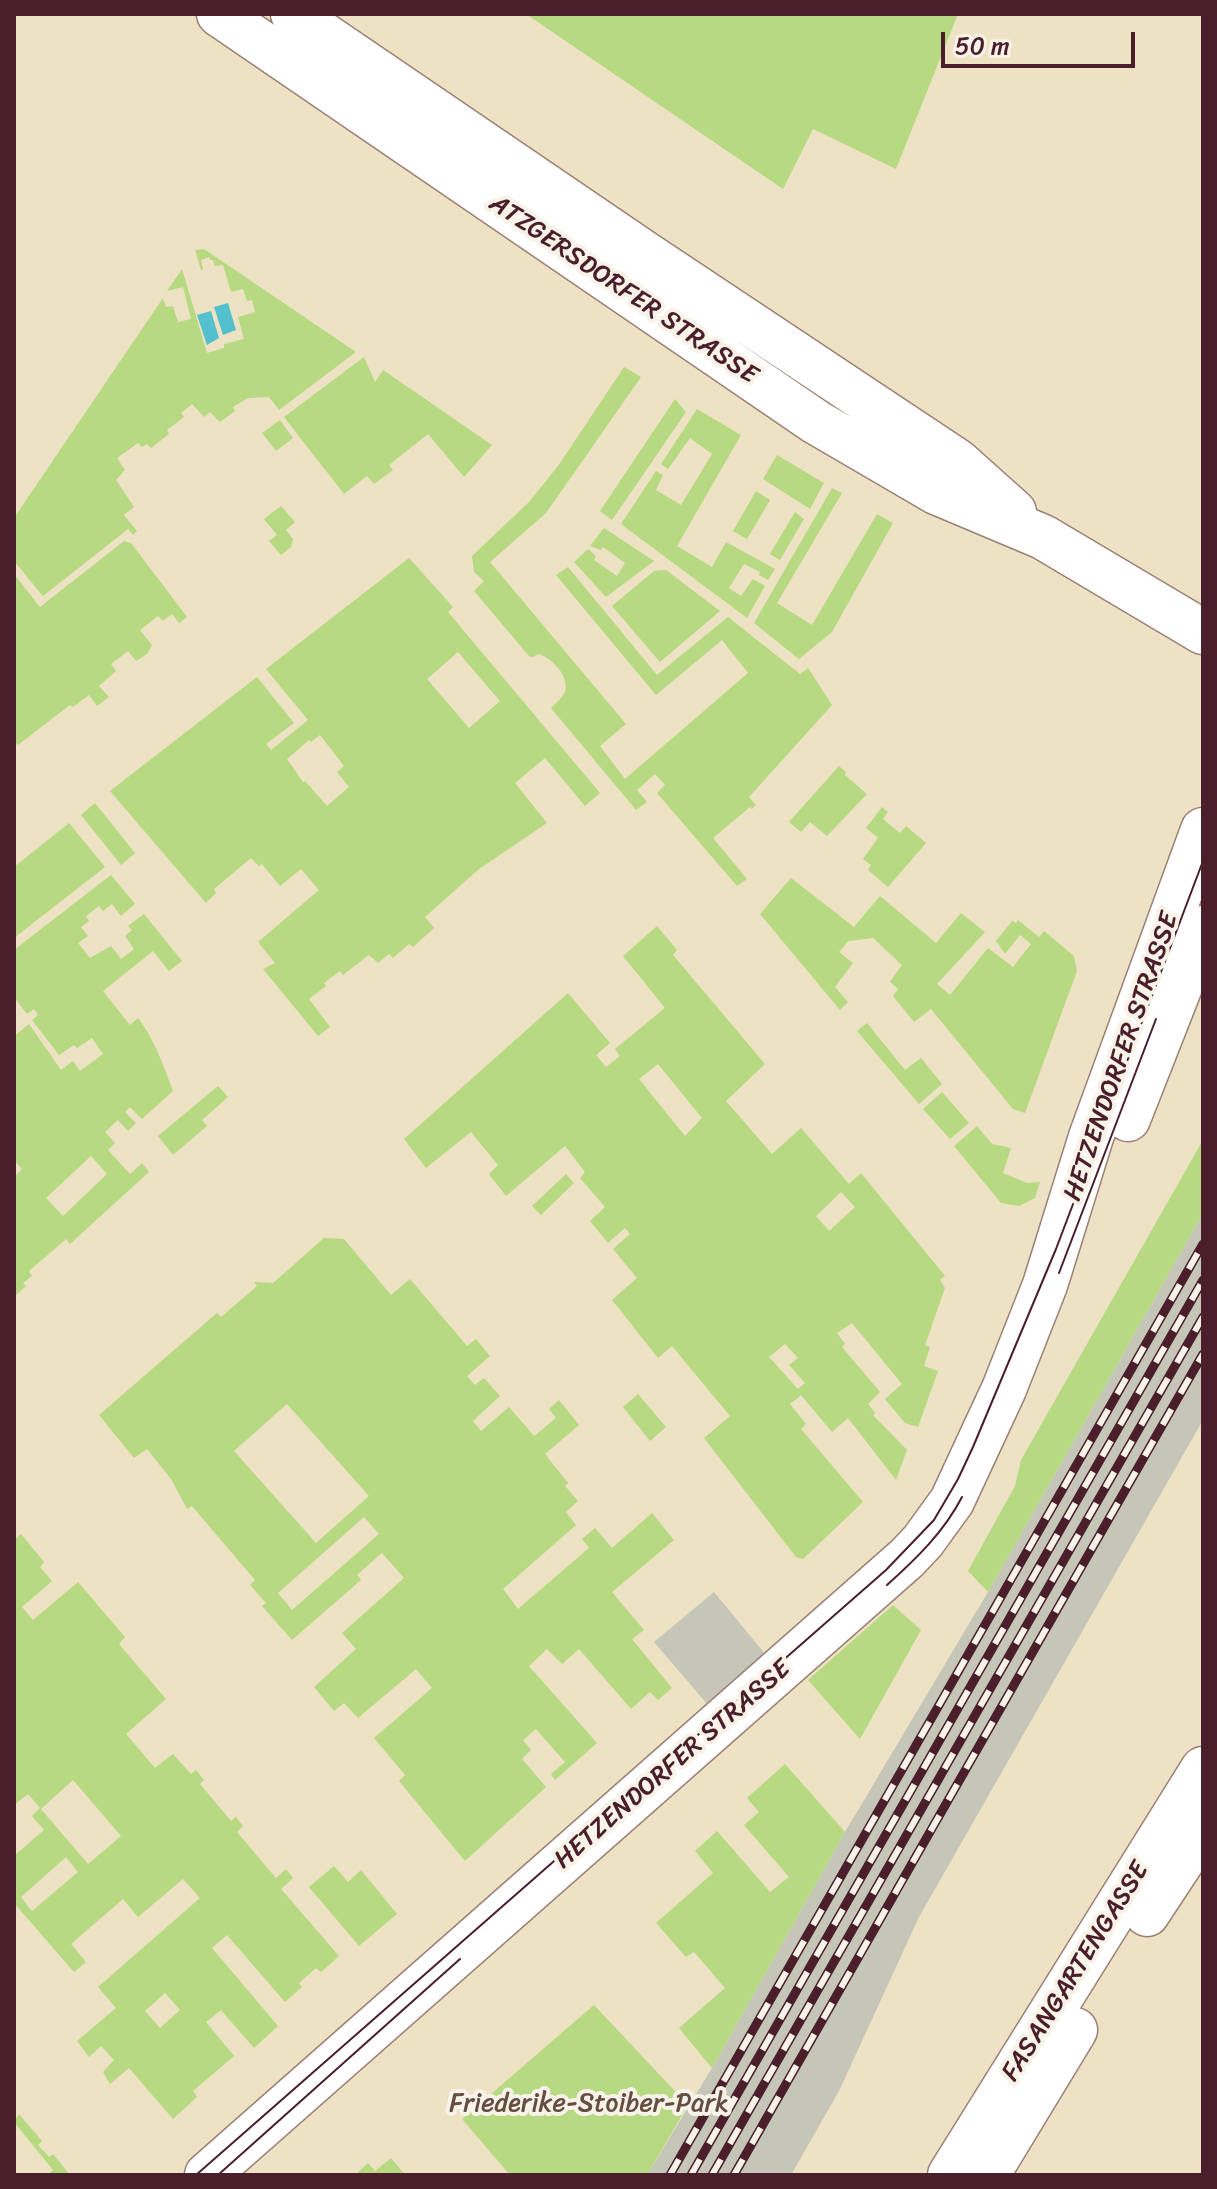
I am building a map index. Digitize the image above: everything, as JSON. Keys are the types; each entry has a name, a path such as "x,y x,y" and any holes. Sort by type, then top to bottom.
{"main road":[{"name":"ATZGERSDORFER STRASSE","path":"219,14 816,422 936,492 1043,537 1203,632"},
{"name":"ATZGERSDORFER STRASSE","path":"293,14 957,461 1043,537"},
{"name":"HETZENDORFER STRASSE","path":"207,2175 923,1541 952,1501 972,1462 1045,1285 1091,1137 1203,830"},
{"name":"HETZENDORFER STRASSE","path":"1045,1285 1099,1193 1203,928"},
{"name":"FASANGARTENGASSE","path":"950,2175 1203,1769"},
{"name":"FASANGARTENGASSE","path":"987,2175 1157,1898 1203,1829"}],"shaded area":[{"path":"1203,1213 1203,1420 919,1917 839,2091 791,2175 647,2175 988,1592"},
{"path":"714,1592 766,1655 708,1705 654,1642"}],"green space":[{"path":"526,14 958,14 896,169 813,129 783,189"},
{"path":"204,249 356,352 279,410 269,397 248,398 233,407 235,411 220,422 210,412 204,417 192,404 181,413 184,417 167,430 169,434 151,448 138,443 117,458 125,470 116,480 134,507 124,515 137,531 133,535 128,529 43,596 14,561 14,518 163,298 166,307 173,306 178,322 191,319 183,287 167,291 182,269 207,353 224,348 224,344 244,339 238,317 255,312 252,300 247,301 243,289 231,292 223,265 215,266 209,257 201,260 201,270 195,250"},
{"path":"364,357 375,382 383,370 492,445 464,477 428,434 389,465 393,470 374,484 367,476 344,494 284,417"},
{"path":"624,367 641,377 546,513 490,562 626,724 600,746 625,779 748,673 722,640 656,695 556,575 568,567 657,675 728,617 800,674 808,668 832,705 749,797 756,805 713,838 747,879 737,886 657,793 665,785 655,774 637,790 647,802 636,810 551,708 565,692 565,680 559,669 544,656 529,656 474,591 484,581 474,572 472,556 529,502 558,466"},
{"path":"675,399 686,412 612,520 600,511"},
{"path":"697,409 741,435 677,546 712,567 726,542 775,569 768,580 744,564 729,588 741,596 753,579 765,586 747,618 621,524 656,471 663,475 656,490 681,505 712,454 690,438 668,469 661,464"},
{"path":"280,420 293,438 276,451 262,433"},
{"path":"777,455 824,483 810,509 763,479"},
{"path":"832,488 842,493 777,603 812,625 877,514 893,523 832,632 799,659 754,623"},
{"path":"756,491 770,500 747,539 733,531"},
{"path":"281,506 295,522 286,530 293,539 291,547 281,555 269,541 277,535 264,519"},
{"path":"795,512 804,519 780,560 770,554"},
{"path":"604,528 654,561 606,597 574,562 588,549 596,556 594,560 617,576 625,563 603,547 601,550 590,546"},
{"path":"124,541 131,543 187,617 179,623 172,614 163,621 158,616 140,630 152,645 147,654 136,661 128,651 111,664 116,671 99,686 109,697 97,706 89,695 73,707 70,705 18,745 14,741 14,574 40,607"},
{"path":"409,558 453,607 448,612 600,793 585,806 545,758 515,783 547,823 479,869 425,917 434,928 413,947 409,944 393,958 389,954 378,963 369,955 343,975 340,971 324,983 326,986 309,999 330,1027 318,1036 263,969 275,963 258,942 319,890 301,869 280,886 262,864 259,866 251,858 214,889 216,893 206,903 110,791 257,677 294,723 266,744 271,750 308,720 266,669","holes":["458,652 500,701 469,728 427,679","320,735 344,766 337,772 349,787 327,806 303,782 287,759 309,740 311,742"]},
{"path":"666,570 720,611 660,662 612,606 654,571"},
{"path":"839,766 867,794 827,836 810,822 801,832 789,822"},
{"path":"95,803 135,853 121,865 81,815"},
{"path":"882,807 888,812 883,819 900,833 906,826 926,843 888,887 868,870 871,865 863,859 878,838 866,828"},
{"path":"69,823 105,867 14,938 14,867"},
{"path":"111,875 135,904 121,916 112,904 103,911 99,906 86,916 89,921 81,927 88,936 78,943 90,958 111,946 121,959 134,949 125,936 132,930 128,926 144,914 182,961 169,971 153,951 103,991 130,1025 138,1018 144,1026 173,1091 142,1119 130,1107 125,1112 136,1123 128,1131 118,1120 105,1132 115,1143 108,1150 130,1174 142,1163 149,1172 70,1244 66,1239 29,1271 32,1276 14,1297 14,1177 22,1169 14,1160 14,1036 29,1024 61,1070 73,1061 80,1071 103,1054 92,1038 59,1055 32,1020 38,1015 34,1009 27,1014 14,997 14,950","holes":["91,1156 107,1174 63,1216 46,1198"]},
{"path":"791,878 854,927 880,896 936,943 961,913 985,932 937,984 950,995 988,948 1013,967 1031,944 1020,935 1005,954 996,941 1012,921 1016,923 1018,920 1039,937 1044,931 1074,956 1077,971 1025,1113 1013,1109 931,1009 914,1022 893,996 898,989 890,982 902,965 873,938 848,941 839,952 853,963 835,987 848,1002 840,1010 760,914"},
{"path":"657,926 677,950 673,955 765,1064 726,1101 772,1154 801,1128 849,1184 861,1173 945,1276 940,1280 945,1288 925,1345 930,1347 924,1366 938,1371 918,1427 905,1423 885,1399 902,1384 852,1323 837,1333 845,1344 842,1347 880,1392 868,1404 875,1413 873,1415 907,1450 896,1480 848,1418 832,1432 801,1395 790,1404 806,1424 801,1429 863,1502 803,1559 796,1557 704,1438 730,1416 672,1346 658,1358 612,1300 637,1278 613,1249 630,1234 625,1228 608,1243 590,1221 605,1207 580,1178 585,1172 565,1146 506,1196 489,1174 498,1165 471,1132 426,1168 404,1139 568,993 610,1043 596,1055 606,1067 620,1056 615,1049 665,1008 623,956","holes":["658,1064 702,1118 685,1136 639,1079","841,1192 855,1207 829,1231 816,1216","785,1344 798,1358 789,1365 805,1383 798,1389 769,1357"]},
{"path":"867,1023 905,1070 921,1058 942,1084 919,1104 857,1031"},
{"path":"218,1086 228,1097 202,1120 207,1126 173,1155 158,1136"},
{"path":"942,1092 969,1123 950,1139 923,1109"},
{"path":"977,1126 992,1144 1011,1148 1003,1173 1027,1183 1040,1182 1035,1198 1019,1206 1001,1203 954,1146"},
{"path":"1203,1140 1203,1213 988,1592 968,1571 1015,1486 1021,1460"},
{"path":"566,1174 574,1183 541,1215 532,1206"},
{"path":"324,1238 344,1239 391,1295 410,1279 467,1346 476,1339 490,1356 467,1376 475,1385 484,1378 500,1396 473,1421 481,1431 509,1407 534,1436 556,1418 549,1409 559,1400 579,1425 545,1454 578,1501 566,1512 576,1525 503,1589 518,1609 589,1548 582,1539 595,1528 612,1548 652,1513 674,1540 612,1592 644,1630 632,1639 672,1688 658,1700 650,1692 631,1709 579,1649 562,1664 547,1649 529,1666 597,1743 555,1780 551,1774 565,1762 536,1729 523,1740 531,1750 522,1759 546,1787 465,1861 399,1781 405,1775 374,1738 432,1688 416,1669 358,1718 344,1703 334,1711 314,1687 356,1649 342,1633 404,1578 382,1553 357,1575 361,1580 292,1640 262,1606 266,1603 250,1585 255,1580 192,1506 187,1509 171,1479 147,1449 134,1458 99,1415 217,1313 221,1317 257,1286 254,1282 273,1283","holes":["287,1404 369,1496 316,1543 234,1451","364,1517 379,1534 292,1610 278,1593"]},
{"path":"638,1394 666,1427 650,1441 623,1407"},
{"path":"21,1534 44,1562 40,1567 52,1581 22,1607 33,1620 78,1582 125,1637 119,1644 166,1699 126,1734 155,1768 173,1754 191,1774 196,1770 204,1780 200,1784 231,1821 236,1817 243,1826 237,1832 276,1878 286,1869 293,1878 281,1889 339,1956 321,1972 316,1968 299,1983 302,1987 285,2002 227,1935 212,1948 278,2026 254,2048 221,2010 206,2022 234,2056 193,2091 197,2097 173,2119 129,2068 110,2084 103,2072 114,2060 101,2046 89,2057 77,2041 116,2008 98,1987 200,1898 183,1879 138,1917 123,1899 71,1944 86,1962 74,1972 14,1903 14,1856 44,1830 32,1816 40,1808 28,1794 14,1805 14,1540","holes":["73,1780 121,1836 88,1864 41,1809","66,1857 78,1872 32,1911 21,1897","165,1993 180,2010 160,2028 145,2011"]},
{"path":"893,1605 921,1630 860,1739 808,1680"},
{"path":"785,1764 845,1832 712,2068 679,2028 725,1988 694,1952 686,1957 656,1923 713,1873 695,1851 717,1831 770,1892 789,1877 744,1825 759,1812 747,1798"},
{"path":"334,1866 348,1882 361,1870 397,1914 359,1946 309,1887"},
{"name":"Friederike-Stoiber-Park","path":"594,2005 688,2105 647,2175 510,2175 462,2119"},
{"path":"19,2114 42,2141 38,2145 49,2157 53,2154 70,2175 48,2175 53,2170 14,2122"},
{"path":"391,2158 405,2175 355,2175 368,2163 375,2171"}],"water":[{"path":"228,303 236,330 223,335 214,307"},
{"path":"211,311 219,338 207,345 197,315"}],"tram line":[{"path":"196,2175 886,1570 934,1520 973,1447 1056,1249 1203,861"},
{"path":"1059,1273 1156,1019"},
{"path":"887,1585 938,1533 962,1497"},
{"path":"218,2175 460,1959"}],"railway":[{"path":"670,2175 1203,1244"},
{"path":"691,2175 1203,1280"},
{"path":"712,2175 1203,1317"},
{"path":"734,2175 1203,1354"}]}
